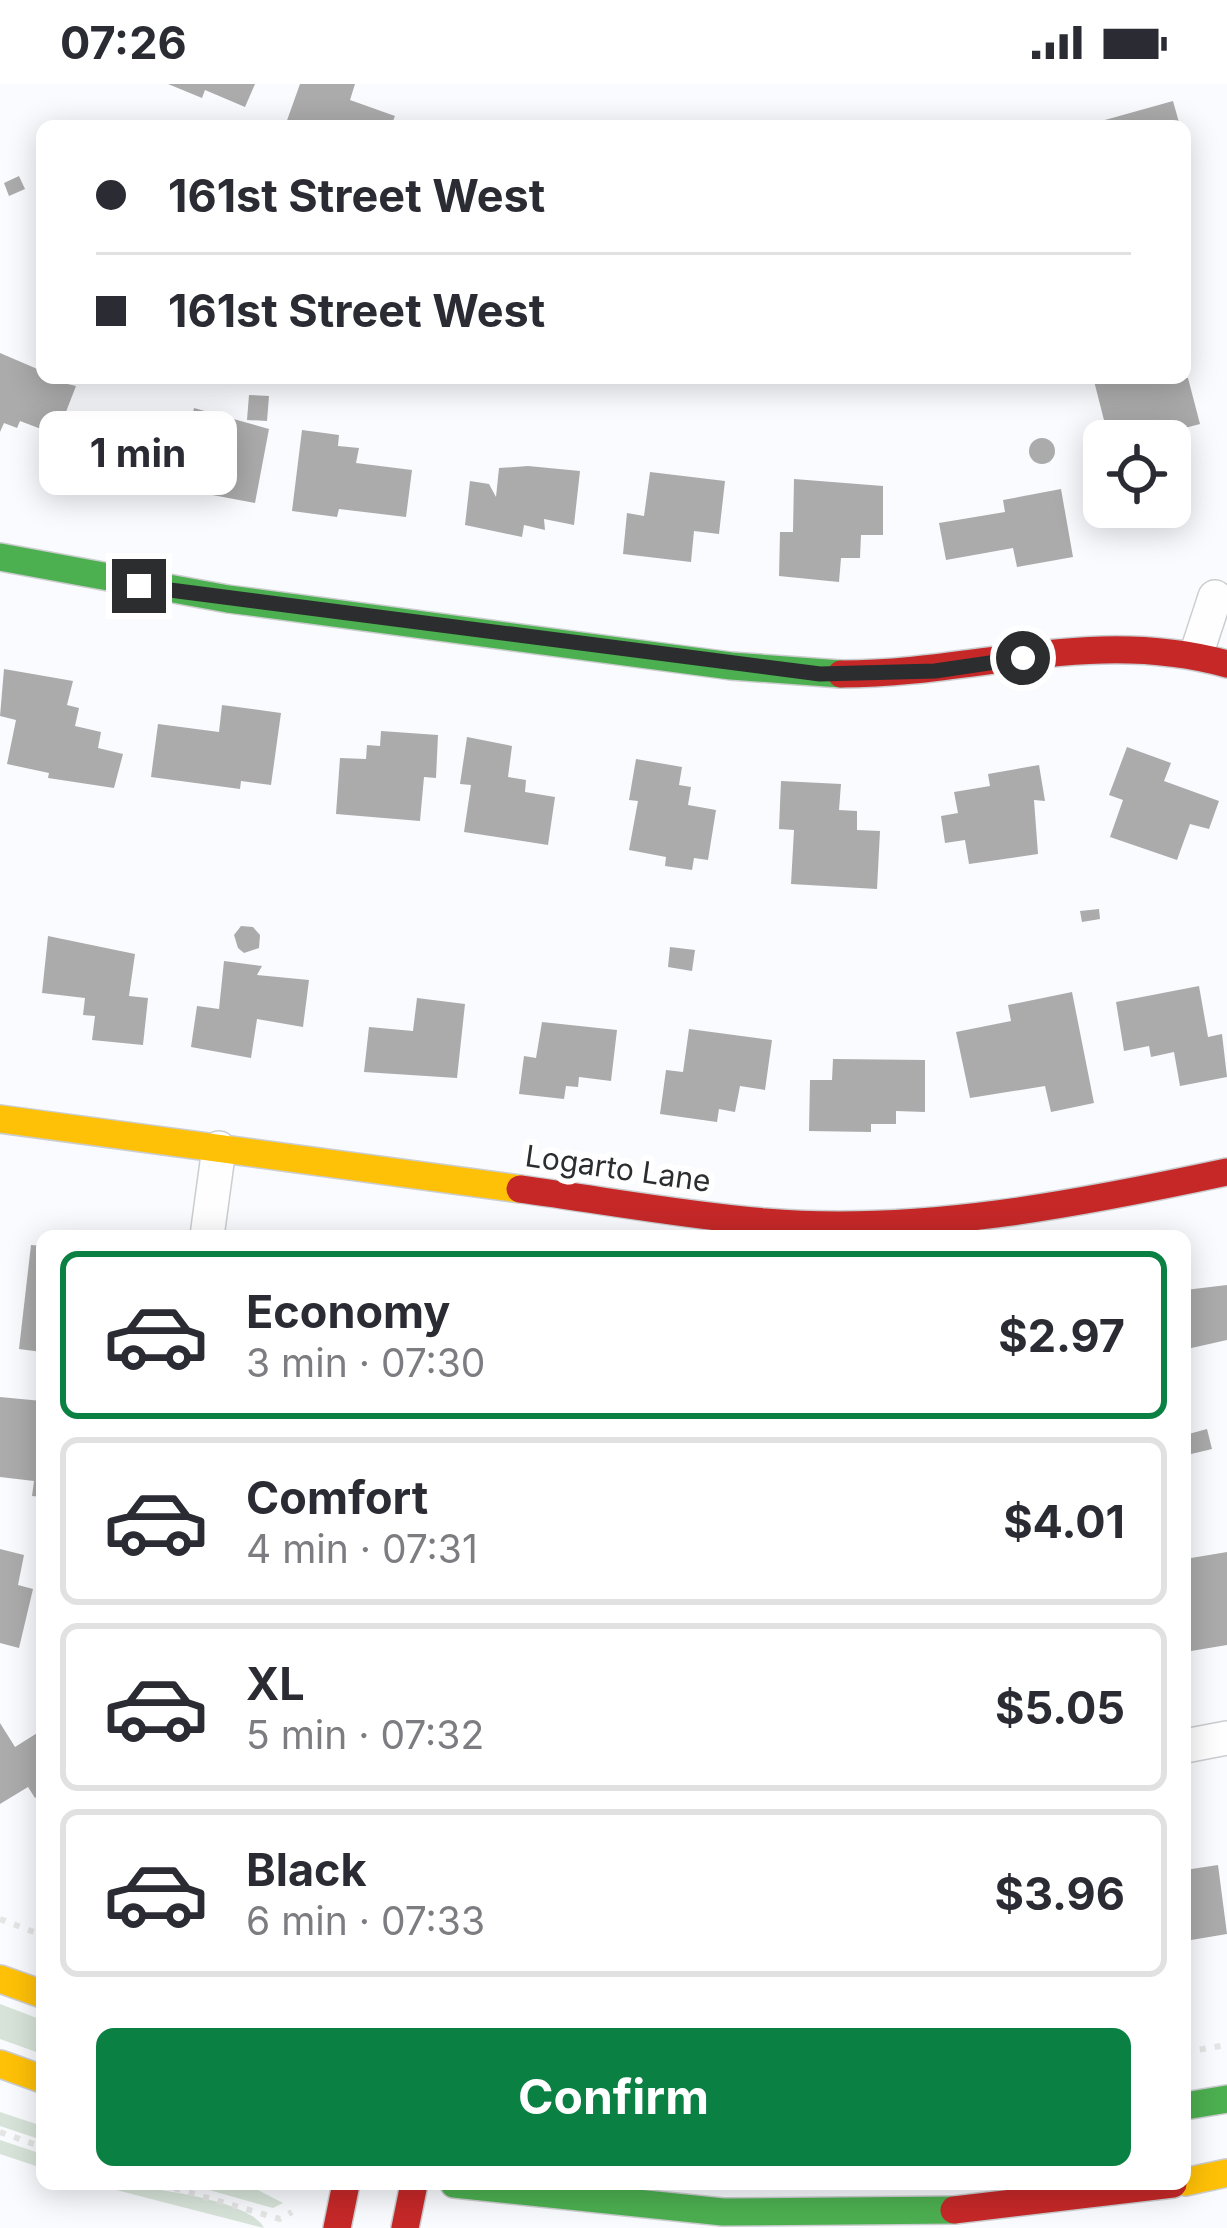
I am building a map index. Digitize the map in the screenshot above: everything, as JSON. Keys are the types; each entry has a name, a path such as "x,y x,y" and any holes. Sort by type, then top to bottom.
{"street":[{"path":"0,557 139,586 820,674 935,671 1112,645 1212,658 1215,597"},
{"name":"Logarto Lane","path":"0,1119 767,1222 865,1225 968,1219 1227,1172"},
{"path":"208,1230 219,1148"},
{"path":"1191,1746 1227,1738"},
{"path":"0,1979 36,1992"},
{"path":"0,2064 36,2077"},
{"path":"1191,2105 1227,2099"},
{"path":"1191,2181 1227,2173"},
{"path":"337,2228 345,2190"},
{"path":"405,2228 413,2190"},
{"path":"507,2190 622,2203 847,2213 984,2208 1126,2190"}],"path":[{"path":"0,1919 36,1933"},
{"path":"1191,2051 1227,2045"},
{"path":"0,2132 36,2145"},
{"path":"178,2190 279,2223 292,2212"}],"shaded area":[{"path":"0,2004 36,2018 36,2052 0,2039"},
{"path":"0,2112 36,2124 36,2138 0,2126"},
{"path":"0,2140 36,2152 36,2166 0,2154"},
{"path":"116,2190 158,2190 212,2200 254,2217 264,2228"},
{"path":"209,2190 258,2190 283,2203 273,2208"}],"building":[{"path":"168,84 255,84 245,107 205,90 202,98"},
{"path":"300,84 355,84 350,100 395,116 393,120 287,120"},
{"path":"1173,101 1178,120 1105,120"},
{"path":"19,176 25,189 9,196 4,183"},
{"path":"0,353 36,368 36,384 76,386 57,435 20,421 17,428 4,423 0,432"},
{"path":"1095,384 1190,384 1200,424 1191,426 1191,420 1104,420"},
{"path":"249,395 269,396 267,421 247,420"},
{"path":"194,408 269,429 255,503 207,494 209,483 172,476 169,494 103,482 112,437 127,439 132,411 191,422"},
{"path":"302,430 339,435 338,446 359,448 356,463 412,470 406,517 339,509 337,517 292,511"},
{"path":"1042,438 1055,451 1042,464 1029,451"},
{"path":"499,468 580,471 574,525 544,519 545,530 524,525 522,537 465,525 470,481 489,484 496,497"},
{"path":"650,472 725,481 719,534 694,531 691,562 623,554 627,513 644,516"},
{"path":"794,479 883,486 883,535 861,535 860,558 841,558 839,582 779,576 780,532 793,532"},
{"path":"1061,489 1073,557 1017,567 1013,548 946,560 939,523 1005,512 1003,500"},
{"path":"4,669 73,681 67,705 79,708 75,726 101,732 98,748 123,754 114,788 48,778 49,773 7,764 16,720 0,716"},
{"path":"222,705 281,713 271,785 241,781 240,789 151,777 158,724 219,732"},
{"path":"381,731 438,735 436,778 424,777 420,821 336,814 340,758 366,759 367,745 380,746"},
{"path":"467,737 512,746 508,777 526,780 525,792 555,797 548,845 464,832 471,785 460,784"},
{"path":"1127,747 1171,763 1164,781 1219,801 1209,829 1190,824 1177,860 1110,837 1123,800 1109,795"},
{"path":"636,759 682,767 679,785 691,787 688,805 716,810 708,860 694,858 692,870 665,866 666,857 629,850 638,801 629,800"},
{"path":"1039,765 1045,801 1034,800 1038,854 969,864 965,840 945,843 941,816 958,813 954,792 990,786 988,774"},
{"path":"781,781 841,784 839,810 857,811 857,830 880,831 877,889 791,884 794,830 779,829"},
{"path":"1099,909 1100,919 1082,922 1080,911"},
{"path":"241,926 253,927 260,935 259,948 244,953 238,948 234,935"},
{"path":"48,936 135,954 129,996 148,998 143,1045 92,1040 95,1016 83,1015 85,998 42,993"},
{"path":"670,947 695,950 692,971 668,967"},
{"path":"224,961 262,966 257,975 309,980 303,1027 257,1019 251,1058 191,1047 197,1006 219,1009"},
{"path":"1199,986 1208,1037 1222,1034 1227,1077 1180,1086 1174,1052 1151,1057 1149,1046 1124,1051 1116,1002"},
{"path":"1072,992 1094,1103 1051,1112 1045,1086 970,1098 956,1032 1011,1021 1008,1005"},
{"path":"417,998 465,1004 457,1078 364,1072 369,1027 413,1031"},
{"path":"542,1022 617,1030 611,1081 579,1077 578,1087 566,1086 564,1099 519,1094 524,1056 536,1058"},
{"path":"689,1029 772,1040 765,1090 740,1086 735,1112 719,1109 717,1122 660,1114 666,1070 683,1072"},
{"path":"833,1059 925,1060 925,1112 896,1111 896,1124 871,1124 871,1132 809,1131 810,1080 832,1080"},
{"path":"31,1245 36,1245 36,1351 19,1349"},
{"path":"1227,1285 1227,1340 1191,1348 1191,1289"},
{"path":"0,1397 36,1400 36,1496 32,1496 34,1481 0,1477"},
{"path":"1207,1429 1212,1449 1191,1454 1191,1433"},
{"path":"0,1549 24,1555 18,1585 33,1589 19,1648 0,1643"},
{"path":"1227,1552 1227,1645 1191,1651 1191,1558"},
{"path":"0,1723 15,1747 36,1734 36,1797 28,1787 0,1804"},
{"path":"1218,1865 1227,1934 1191,1940 1191,1869"}],"traffic: fast":[{"path":"0,557 228,599 731,666 841,674"},
{"path":"1191,2105 1227,2099"},
{"path":"512,2190 723,2212 954,2210"}],"traffic: slow":[{"path":"0,1119 520,1189"},
{"path":"0,1979 36,1992"},
{"path":"0,2064 36,2077"},
{"path":"1191,2181 1227,2173"}],"traffic: jam":[{"path":"841,674 1081,651 1177,654 1227,664"},
{"path":"520,1189 734,1219 881,1224 998,1214 1227,1172"},
{"path":"337,2228 345,2190"},
{"path":"405,2228 413,2190"},
{"path":"954,2210 1122,2190"}],"route":[{"path":"139,586 820,674 935,671 1023,658"}]}
